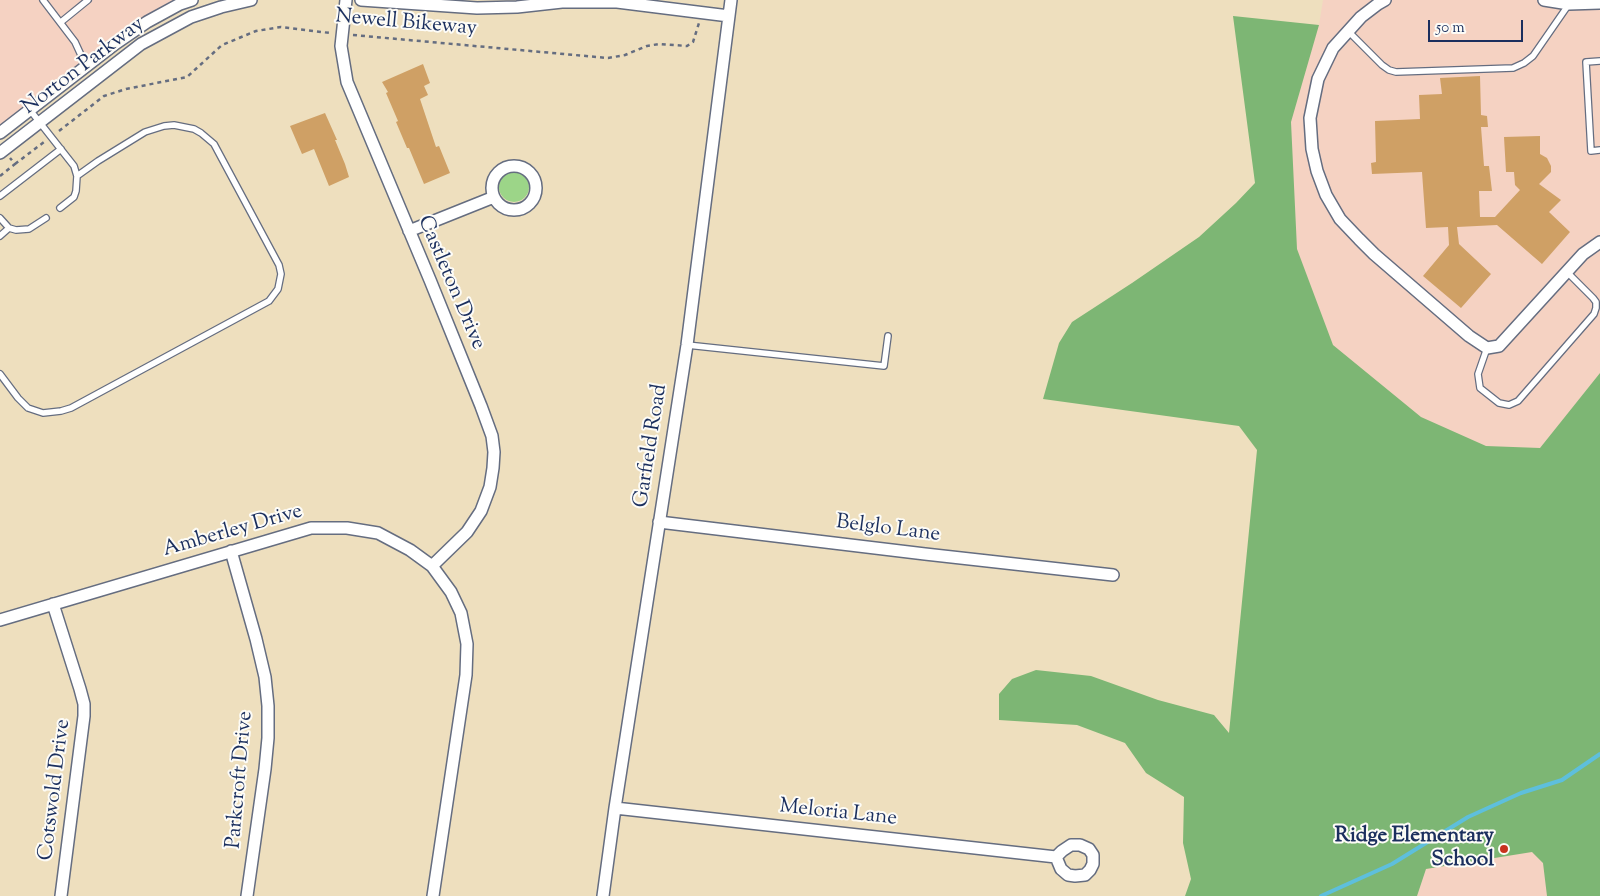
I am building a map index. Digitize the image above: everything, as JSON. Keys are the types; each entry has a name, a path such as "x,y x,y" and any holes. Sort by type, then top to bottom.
{"street":[{"name":"Norton Parkway","path":"0,133 115,44 147,22 180,4 192,0"},
{"name":"Norton Parkway","path":"2,152 141,44 191,17 234,2 251,0"},
{"name":"Castleton Drive","path":"346,0 342,54 347,82 490,428 494,452 490,487 481,511 467,532 432,566"},
{"path":"361,0 478,8 517,7 562,2 617,2 729,16"},
{"name":"Garfield Road","path":"603,896 687,345 731,0"},
{"path":"1385,0 1361,17 1348,31 1334,48 1318,79 1310,118 1312,149 1317,171 1326,195 1340,219 1374,254 1468,336 1487,348 1499,346 1583,254 1600,242"},
{"path":"1544,0 1569,4 1600,3"},
{"path":"409,231 494,197"},
{"name":"Belglo Lane","path":"659,522 925,554 1113,574"},
{"name":"Amberley Drive","path":"0,620 312,528 347,528 378,533 410,550 432,566 451,592 461,613 468,644 468,657 433,896"},
{"name":"Parkcroft Drive","path":"231,551 256,639 265,677 268,706 266,769 247,896"},
{"name":"Cotswold Drive","path":"52,604 84,704 82,742 61,896"},
{"name":"Meloria Lane","path":"615,808 1056,857"}],"lane":[{"path":"42,0 75,42 86,66"},
{"path":"61,22 88,0"},
{"path":"1348,31 1382,65 1388,70 1396,72 1513,68 1524,63 1532,56 1569,4"},
{"path":"1600,61 1586,62 1591,151 1600,150"},
{"path":"30,110 74,166 78,176 74,197 60,208"},
{"path":"0,374 28,408 42,413 61,411 70,408 269,301 278,289 281,274 279,265 214,144 202,133 194,129 174,125 145,132 98,161 78,176"},
{"path":"0,196 61,149"},
{"path":"0,218 9,228 16,230 29,229 46,218"},
{"path":"0,236 9,228"},
{"path":"1487,348 1478,374 1480,388 1498,403 1509,405 1518,402 1594,314 1596,308 1594,298 1567,272"},
{"path":"687,345 884,366 888,336"}],"path":[{"name":"Newell Bikeway","path":"0,176 104,96 126,89 187,77 222,45 256,31 281,27 608,58 625,55 659,44 687,46 694,42 699,26"},
{"path":"2,152 15,164"}],"shaded area":[{"path":"0,0 185,0 0,128"},
{"path":"1323,0 1600,0 1600,666 1257,450 1274,21 1319,25"},
{"name":"Ridge Elementary School","path":"1600,817 1600,896 1213,896"}],"green space":[{"path":"1233,16 1319,25 1291,122 1297,249 1333,345 1421,417 1486,446 1540,448 1600,373 1600,896 1547,896 1543,863 1532,852 1426,869 1417,896 1185,896 1191,879 1183,843 1184,797 1146,773 1125,743 1077,725 999,720 999,694 1012,679 1036,670 1091,676 1158,700 1214,715 1229,733 1257,450 1239,426 1043,399 1059,343 1072,322 1199,237 1255,183"},
{"path":"514,172 525,176 529,187 525,198 514,202 503,198 499,187 503,176"}],"building":[{"path":"423,64 430,83 424,86 428,95 420,99 436,147 439,146 450,173 424,184 396,122 398,121 386,93 388,92 382,82"},
{"path":"1480,76 1481,115 1487,116 1488,127 1481,127 1484,166 1489,166 1492,191 1479,191 1480,217 1495,217 1520,190 1515,185 1514,172 1506,172 1504,137 1540,136 1540,154 1547,158 1551,166 1551,172 1539,184 1561,200 1549,212 1570,232 1542,264 1497,225 1457,227 1459,244 1491,274 1461,308 1423,276 1449,245 1448,227 1426,228 1422,172 1372,174 1371,163 1376,162 1375,121 1420,119 1419,95 1442,94 1440,78"},
{"path":"325,113 337,140 335,140 349,177 329,186 314,149 302,154 290,126"}],"waterway":[{"path":"1321,896 1392,864 1468,817 1521,793 1562,780 1600,754"}],"place":[{"name":"Ridge Elementary School","path":"1504,849"}]}
